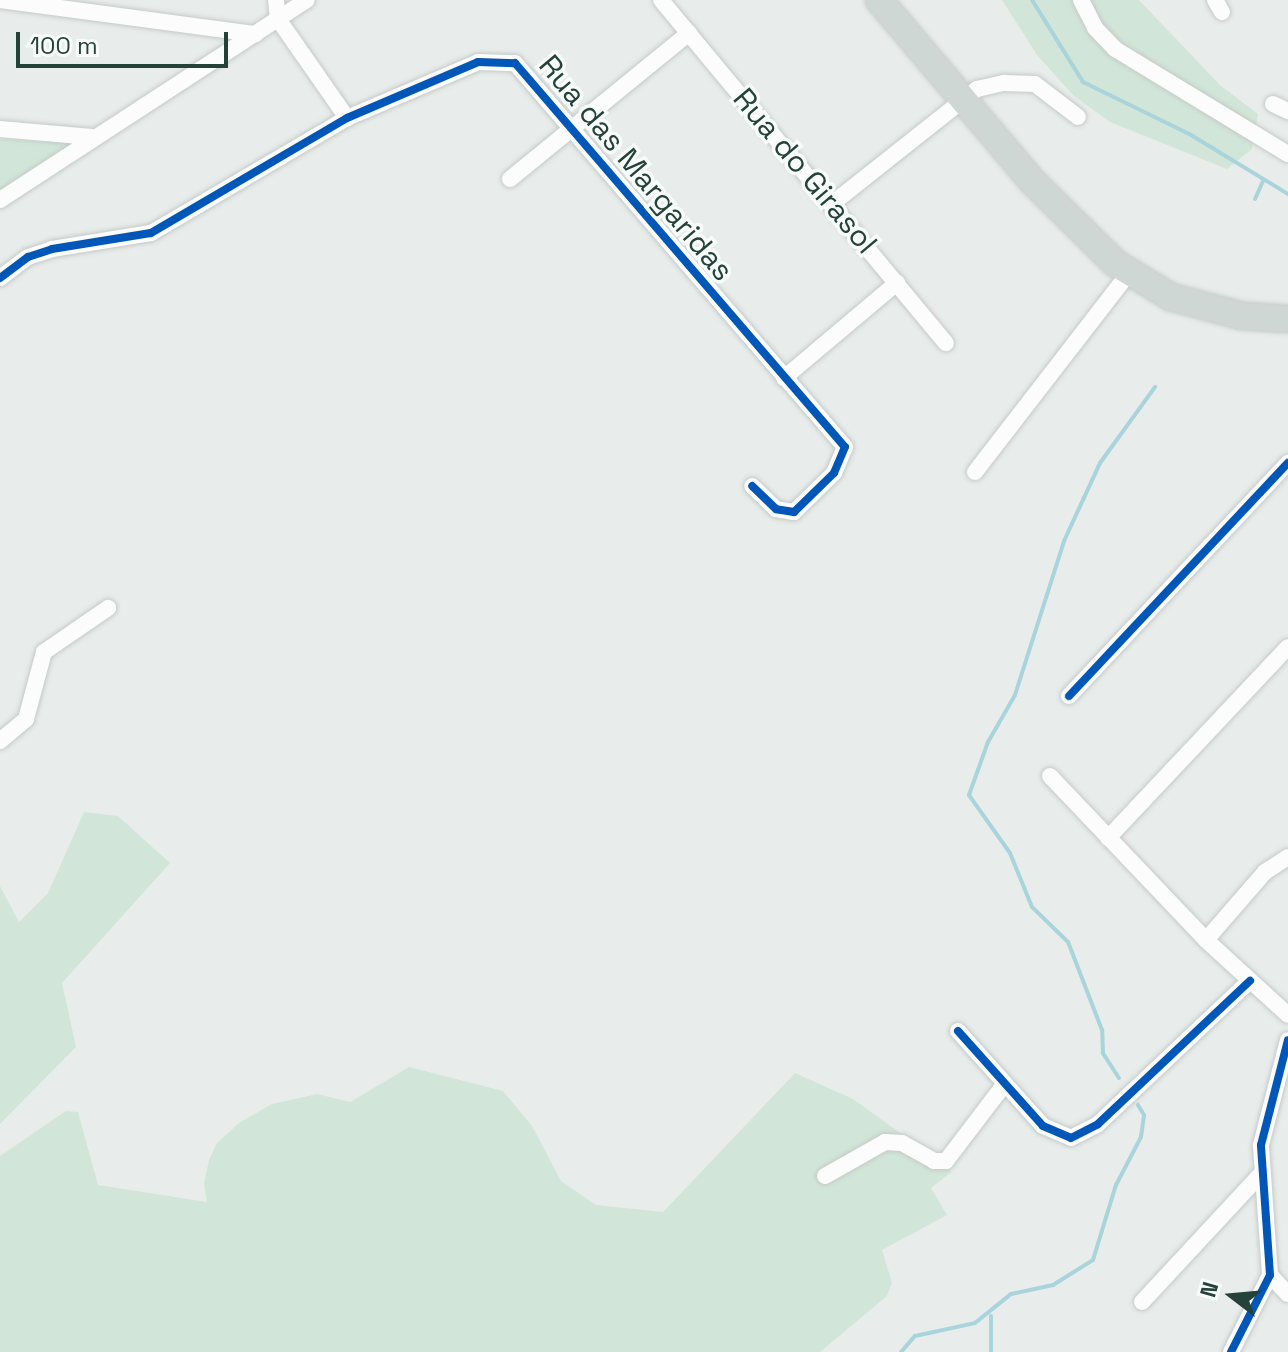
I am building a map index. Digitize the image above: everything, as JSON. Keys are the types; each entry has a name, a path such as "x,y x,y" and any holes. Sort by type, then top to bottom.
{"main road":[{"path":"879,0 1042,192 1129,273 1171,297 1206,308 1288,319"}],"street":[{"path":"0,0 256,34"},
{"path":"276,0 278,19 347,118"},
{"path":"0,200 92,137 307,0"},
{"name":"Rua do Girasol","path":"661,0 833,203 946,343"},
{"path":"1083,1 1095,28 1115,49 1288,154"},
{"path":"510,179 689,33"},
{"name":"Rua das Margaridas","path":"2,272 28,257 52,249 151,233 347,118 449,73 496,59 515,63 845,447 844,458 794,512 776,509 752,486"},
{"path":"833,203 962,96 991,85 1026,82 1048,90 1078,117"},
{"path":"0,129 92,137"},
{"path":"975,472 1129,273"},
{"path":"784,378 897,283"},
{"path":"1069,696 1288,463"},
{"path":"0,741 26,719 33,677 44,652 108,608"},
{"path":"1108,838 1288,647"},
{"path":"1050,776 1206,940 1288,1015"},
{"path":"1206,940 1265,872 1288,857"},
{"path":"958,1031 1033,1117 1063,1136 1089,1132 1250,981"},
{"path":"1231,1352 1270,1275 1260,1175 1265,1117 1288,1040"},
{"path":"825,1176 885,1142 946,1161 1004,1085"},
{"path":"1142,1302 1260,1175"},
{"path":"1270,1275 1288,1294"}],"green space":[{"path":"1002,0 1139,0 1220,85 1258,114 1252,149 1227,169 1110,122 1074,96 1037,55"},
{"path":"0,139 74,143 0,194"},
{"path":"84,812 118,816 170,863 62,983 76,1047 0,1124 0,886 19,922 48,893"},
{"path":"409,1067 503,1091 532,1126 561,1181 596,1205 663,1212 795,1073 853,1099 949,1168 951,1172 931,1188 947,1215 882,1250 892,1283 887,1296 820,1352 0,1352 0,1156 66,1111 78,1112 98,1185 207,1202 204,1183 209,1160 217,1143 239,1123 272,1104 317,1094 350,1102"}],"waterway":[{"path":"1032,0 1083,82 1191,135 1288,194"},
{"path":"1255,199 1263,181"},
{"path":"1119,1078 1103,1053 1102,1030 1068,942 1032,907 1010,853 969,795 988,742 1015,695 1064,541 1100,463 1155,387"},
{"path":"901,1352 915,1336 975,1323 1011,1294 1053,1285 1093,1260 1116,1185 1141,1137 1144,1115 1138,1105"},
{"path":"991,1316 991,1352"}],"cycle path":[{"path":"0,278 28,257 52,249 151,233 347,118 478,62 515,63 845,447 834,473 794,512 776,509 752,486"},
{"path":"1069,696 1288,463"},
{"path":"958,1031 1043,1126 1071,1138 1098,1124 1250,981"},
{"path":"1231,1352 1270,1275 1261,1145 1288,1040"}]}
